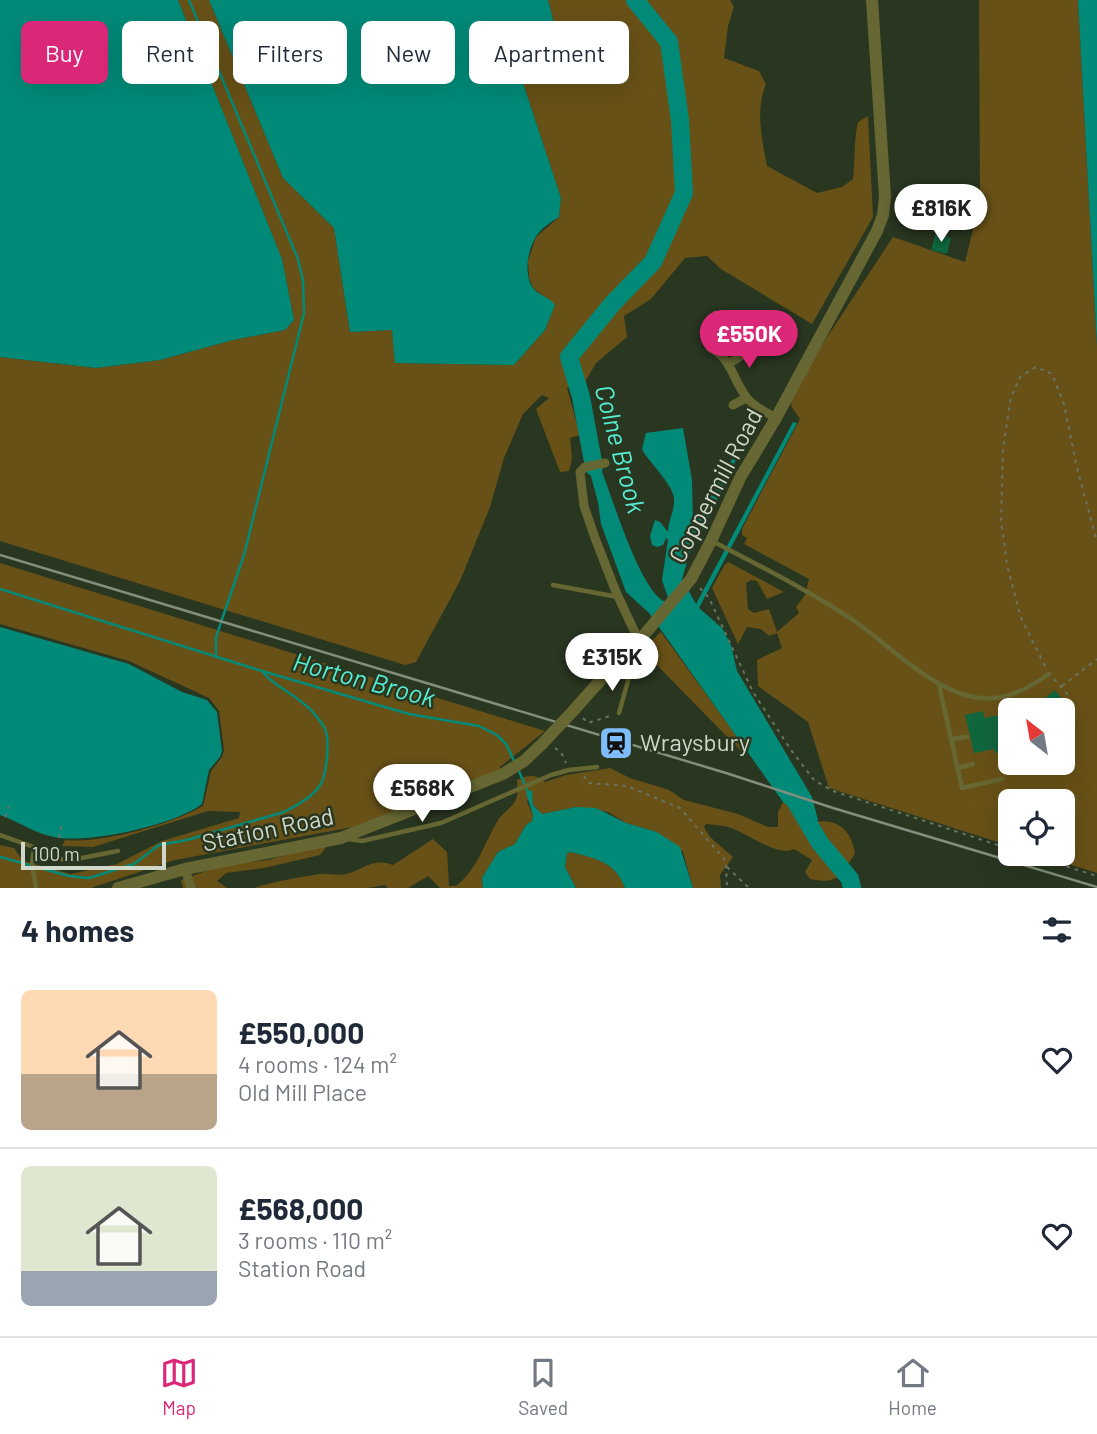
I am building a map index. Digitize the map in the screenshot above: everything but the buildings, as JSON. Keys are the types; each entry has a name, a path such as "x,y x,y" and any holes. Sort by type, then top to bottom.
{"street":[{"name":"Coppermill Road","path":"652,627 717,544 740,478 776,418 877,232 883,215 885,197 872,0"},
{"path":"705,347 721,354 746,398 757,408 776,418"},
{"path":"729,364 741,356"},
{"path":"733,405 746,398"},
{"path":"605,463 584,467 580,472 584,506 618,597 639,641"},
{"name":"Station Road","path":"118,888 185,869 341,838 503,774 524,761 542,744 652,627"},
{"path":"185,869 191,888"}],"lane":[{"path":"715,313 756,338 749,351 741,356"},
{"path":"717,544 792,583 853,620 939,684 967,696 993,698 1020,692 1049,674"},
{"path":"553,585 618,597"},
{"path":"619,713 639,641"},
{"path":"939,684 962,788 1002,779"},
{"path":"951,739 967,737"},
{"path":"957,768 973,764"},
{"path":"341,838 362,841 441,822 551,775 597,767"},
{"path":"0,835 66,861 118,850"},
{"path":"34,847 32,864 36,888"}],"path":[{"path":"1071,698 1049,674 1021,618 1007,565 1001,521 1003,448 1010,397 1020,377 1036,368 1052,374 1064,404 1076,464 1096,538"},
{"path":"691,579 709,598 753,692 791,751 814,780 833,791 998,845"},
{"path":"1062,687 1097,659"},
{"path":"588,723 619,713"},
{"path":"561,752 569,770"},
{"path":"579,769 588,783 627,786 680,807 726,861 727,888"},
{"path":"5,817 10,802"},
{"path":"59,838 62,822"},
{"path":"727,866 749,888"},
{"path":"1065,866 1097,876"}],"shaded area":[{"path":"178,0 209,0 218,21 186,21"},
{"path":"548,0 730,0 734,7 728,26 724,58 759,71 766,84 760,114 767,166 817,193 842,187 853,179 858,122 868,116 873,217 812,324 721,269 707,256 685,258 651,299 624,316 627,337 596,363 585,382 567,388 580,435 570,438 572,459 569,471 560,472 536,409 549,398 542,395 523,414 504,458 490,507 460,581 416,662 405,665 0,541 0,357 96,368 160,360 233,340 285,330 294,320 282,259 212,84 219,84 219,24 233,58 233,84 244,84 283,178 334,228 350,332 392,330 396,363 514,365 545,330 555,305 533,288 529,278 528,261 536,237 559,217 561,198 523,84 629,84 629,21 553,21"},
{"path":"979,0 1078,0 1097,346 1097,873 1075,866 1075,789 998,789 998,842 829,788 808,722 758,686 757,660 782,648 777,633 769,636 761,629 747,627 738,644 712,588 728,562 784,592 767,599 757,581 746,583 748,609 754,613 769,609 777,632 799,613 796,607 805,595 809,579 744,544 747,538 742,535 742,529 800,419 791,406 792,395 893,237 965,262 980,201"},
{"path":"0,563 545,731 500,767 500,771 369,824 175,860 91,888 0,888 0,845 14,848 23,861 71,874 117,864 162,841 239,818 240,812 208,811 93,847 62,846 65,840 97,839 136,831 203,806 211,771 224,750 219,711 209,698 129,661 0,624"},
{"path":"661,632 743,745 741,751 651,659 646,646"},
{"path":"610,768 630,778 669,790 684,800 738,814 768,827 778,827 778,812 783,802 804,825 823,821 844,829 853,844 855,854 841,873 832,880 810,879 805,872 812,860 794,849 779,850 728,827 706,824 704,827 710,837 733,857 720,875 721,888 693,888 683,852 657,832 626,823 608,812 576,807 542,814 533,805 532,791 527,802 533,815 532,821 526,825 515,844 498,852 482,878 483,888 440,888 428,876 408,888 388,888 385,885 368,888 254,888 319,874 346,874 380,862 393,865 433,839 447,852 449,886 456,886 480,856 499,819 511,807 517,794 517,780 532,776 545,782 566,775"},
{"path":"312,847 326,847 320,855 264,868 226,873 217,881 227,888 183,888 181,880 220,866 268,860"},
{"path":"567,853 604,862 616,872 625,888 576,888 565,867"}],"water":[{"path":"0,0 178,0 186,21 122,21 122,84 212,84 282,259 294,320 285,330 233,340 160,360 96,368 0,357"},
{"path":"209,0 548,0 553,21 469,21 469,84 523,84 561,198 559,217 537,235 528,261 528,276 533,288 555,305 545,330 514,365 395,363 392,330 350,332 334,228 283,178 244,84 347,84 347,21 233,21 233,58"},
{"path":"1078,0 1097,0 1097,346"},
{"path":"793,422 797,423 699,608 722,628 731,645 737,671 812,797 818,820 804,825 783,802 649,613 626,592 601,524 583,447 595,442 602,472 638,564 647,582 666,602 668,598 662,580 668,540 666,538 663,545 657,547 652,545 650,536 655,520 668,532 674,499 667,482 642,449 646,433 683,428 692,480 693,525 732,459 736,460 702,531 693,542 682,579 696,604"},
{"path":"0,627 129,664 182,692 207,700 217,712 222,751 209,770 202,804 189,812 151,826 84,838 50,836 0,815"},
{"path":"532,790 533,805 542,814 576,807 596,808 626,823 657,832 680,847 693,888 625,888 616,872 604,862 570,852 567,853 565,867 576,888 483,888 482,878 498,852 515,844 526,825 532,821 533,815 526,793"}],"waterway":[{"path":"189,0 298,259 303,281 304,313 244,555 216,637 216,655"},
{"name":"Colne Brook","path":"594,467 581,397 569,357 613,303 653,262 684,193 680,120 669,42 635,0"},
{"name":"Horton Brook","path":"0,589 409,714 479,726 497,735 506,744 515,763"},
{"path":"0,857 69,876 89,878 134,864 159,845 187,840 284,812 308,798 322,782 326,767 327,734 307,706 262,671"},
{"name":"Horton Brook","path":"518,769 528,792"},
{"name":"Colne Brook","path":"797,804 820,843 850,879 852,888"}],"railway":[{"path":"0,555 1097,887"}],"place":[{"name":"Wraysbury","path":"616,743"}]}
